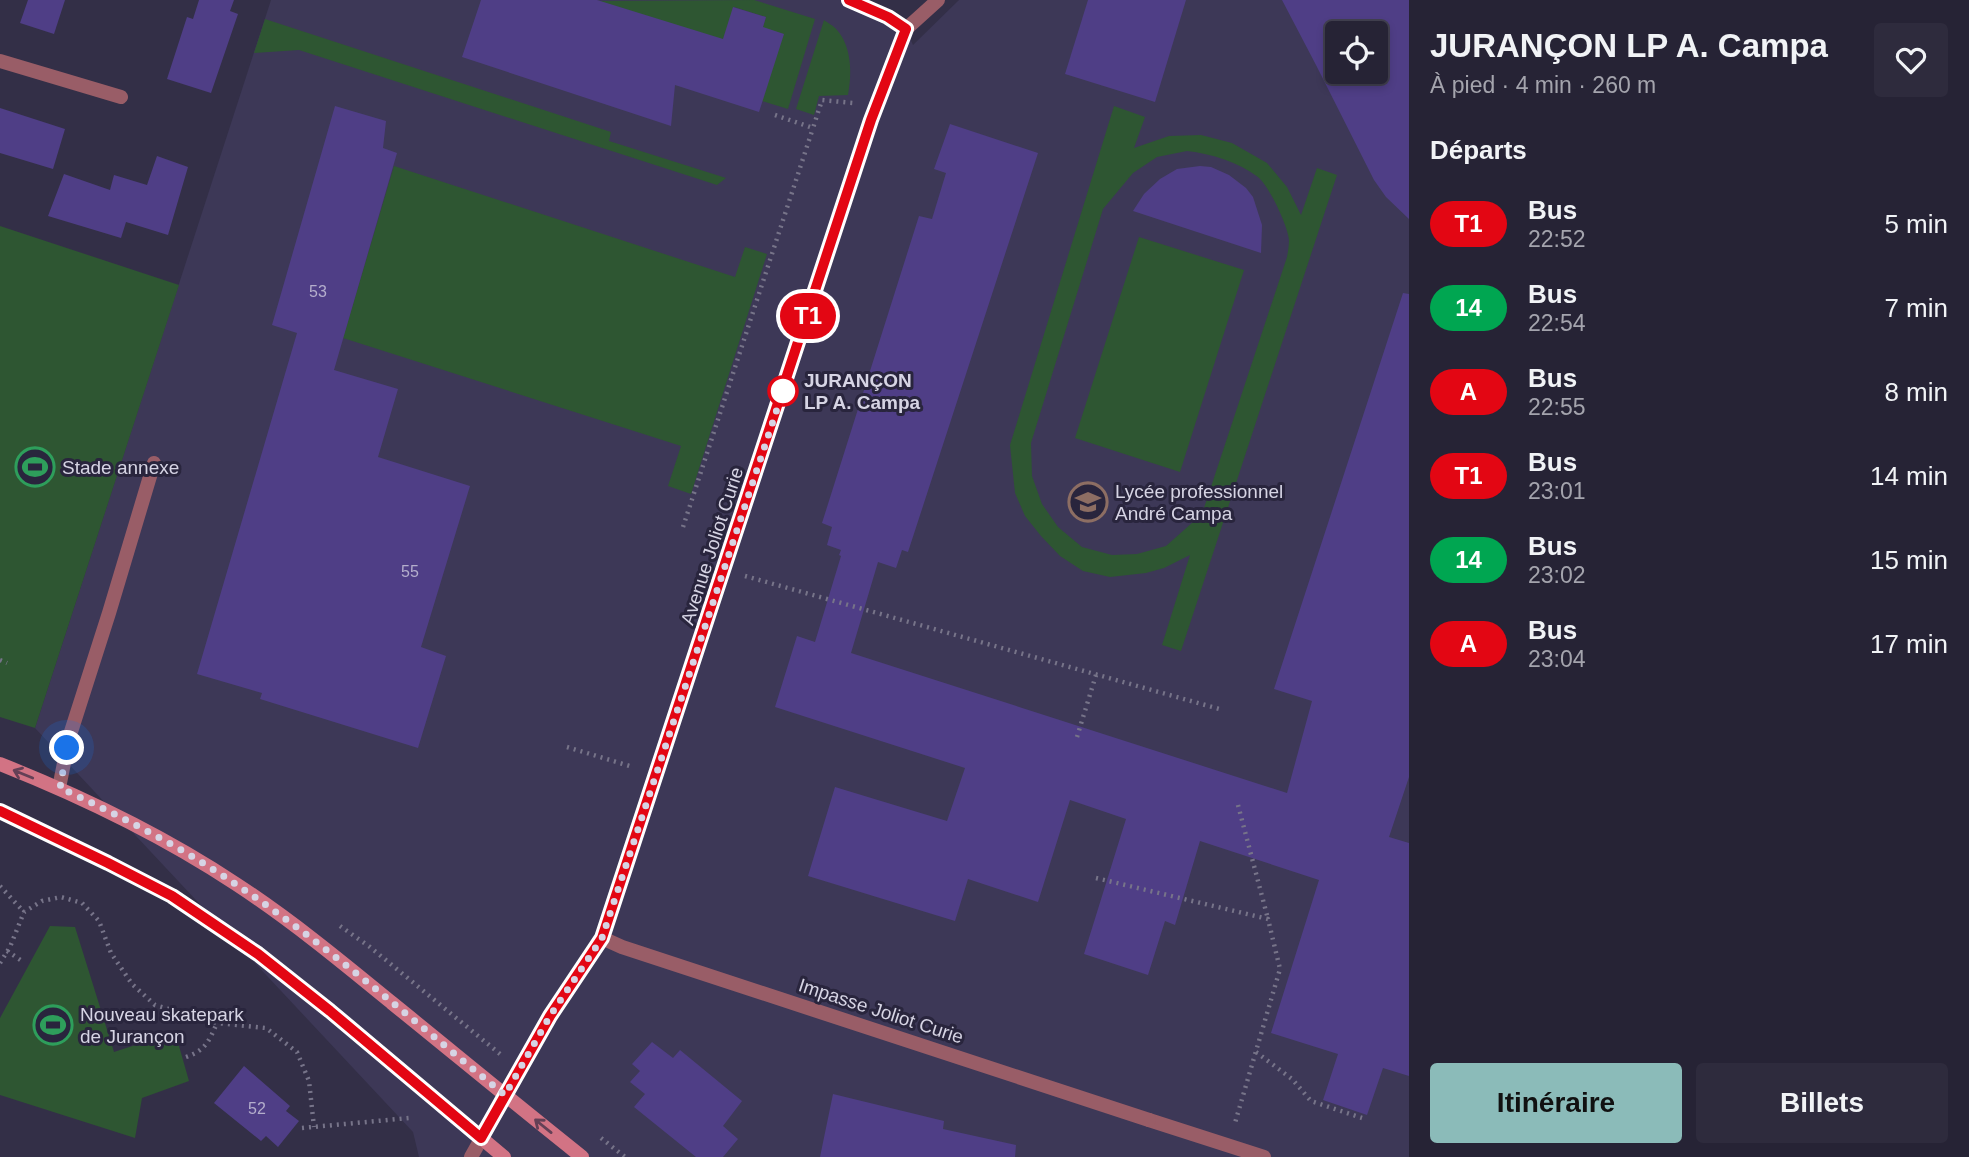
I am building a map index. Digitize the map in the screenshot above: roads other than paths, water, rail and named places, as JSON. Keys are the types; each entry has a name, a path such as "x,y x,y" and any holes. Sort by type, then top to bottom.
{"main road":[{"path":"0,765 60,788 122,817 236,884 356,974 582,1157"},
{"path":"0,811 172,896 258,954 504,1157"}],"street":[{"path":"849,0 888,17 906,29 938,0"},
{"name":"Avenue Joliot Curie","path":"471,1157 550,1016 602,938 876,106 906,29"},
{"path":"0,61 121,97"},
{"path":"60,788 69,738 154,463"},
{"name":"Impasse Joliot Curie","path":"602,938 622,947 1264,1157"}],"place":[{"name":"JURANÇON LP A. Campa","path":"783,391"},
{"name":"Stade annexe","path":"35,467"},
{"name":"Lycée professionnel André Campa","path":"1088,502"},
{"name":"Nouveau skatepark de Jurançon","path":"53,1025"}]}
